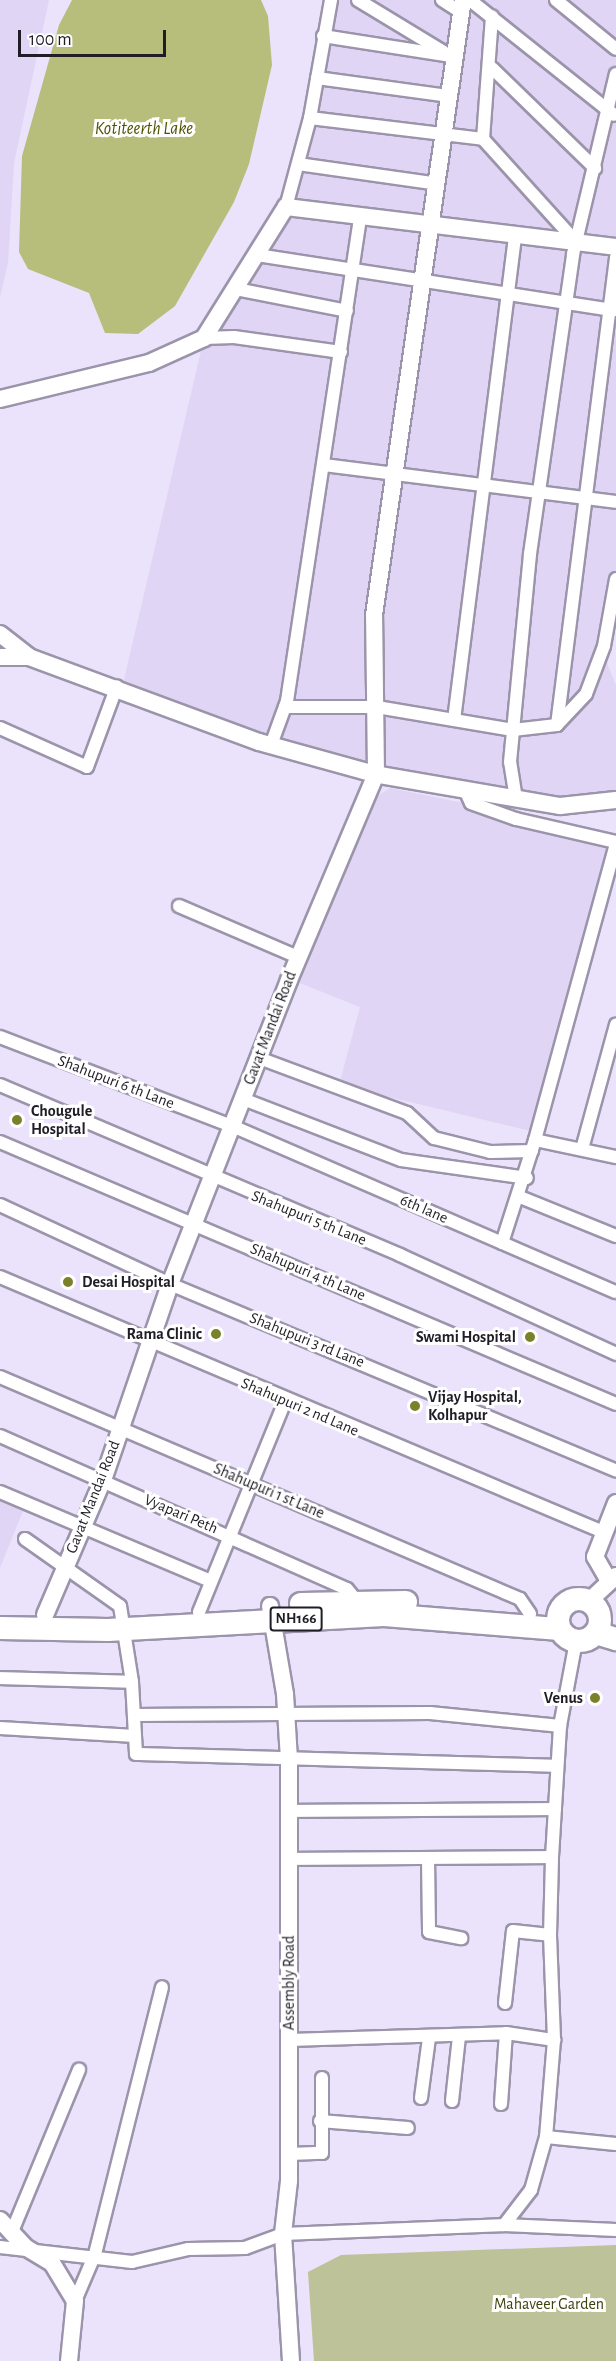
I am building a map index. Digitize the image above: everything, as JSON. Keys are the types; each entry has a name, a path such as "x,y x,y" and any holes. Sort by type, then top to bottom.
{"highway":[{"name":"NH166","path":"0,1628 271,1613 356,1600 530,1614 585,1628"},
{"path":"585,1628 599,1614 588,1602"},
{"name":"NH166","path":"0,1613 123,1622 199,1612 384,1615 585,1628"}],"street":[{"path":"204,338 285,207 310,118 331,0"},
{"path":"357,0 451,56"},
{"path":"442,0 465,4 492,16 613,114"},
{"path":"556,0 616,49"},
{"path":"376,774 377,707 374,615 423,282 432,183 445,134 451,56 465,4"},
{"path":"483,139 492,68 492,16"},
{"path":"323,36 451,56"},
{"path":"492,68 595,168"},
{"path":"516,799 513,730 539,493 576,242 595,168 613,114 616,74"},
{"path":"317,78 448,96"},
{"path":"310,118 483,139 576,242"},
{"path":"298,165 432,183"},
{"path":"285,207 360,218 616,247"},
{"path":"271,746 285,707 324,465 360,218"},
{"path":"454,720 515,235"},
{"path":"257,255 612,310"},
{"path":"557,725 585,498 612,310 616,257"},
{"path":"236,289 347,310"},
{"path":"0,399 149,363 204,338 234,337 341,352"},
{"path":"324,465 616,502"},
{"path":"285,707 377,707 513,730 557,725 586,694 604,646 616,579"},
{"path":"0,634 29,657"},
{"path":"0,657 29,657 117,686 271,746 376,774 560,806 616,800"},
{"path":"0,728 87,767 117,686"},
{"name":"Gavat Mandai Road","path":"45,1615 103,1480 170,1284 196,1224 258,1058 298,957 376,774"},
{"path":"465,790 471,803 516,819 616,843 527,1178 502,1243"},
{"path":"179,906 298,957"},
{"path":"582,1149 616,1025"},
{"name":"Shahupuri 6 th Lane","path":"0,1037 232,1126"},
{"path":"258,1058 407,1113 434,1138 490,1152 532,1153 582,1149 616,1157"},
{"name":"Shahupuri 5 th Lane","path":"0,1085 213,1179 400,1255 616,1354"},
{"path":"243,1099 401,1160 527,1178"},
{"name":"6th lane","path":"232,1126 616,1292"},
{"name":"Shahupuri 4 th Lane","path":"0,1142 616,1404"},
{"path":"520,1197 616,1236"},
{"name":"Shahupuri 3 rd Lane","path":"0,1205 170,1284 616,1471"},
{"name":"Shahupuri 2 nd Lane","path":"0,1277 151,1345 603,1532"},
{"name":"Shahupuri 1 st Lane","path":"0,1377 519,1599 530,1614"},
{"path":"199,1612 232,1536 285,1401"},
{"name":"Vyapari Peth","path":"0,1436 232,1536 347,1589 356,1600"},
{"path":"0,1492 211,1581"},
{"path":"588,1602 613,1578 595,1557 616,1503"},
{"path":"25,1539 113,1597 123,1622 132,1682 135,1754 557,1766"},
{"name":"Assembly Road","path":"271,1613 285,1712 289,1760 287,1811 289,2154 283,2234 291,2361"},
{"path":"504,2225 531,2190 546,2137 554,2040 550,1935 560,1726 585,1628"},
{"path":"0,1677 132,1682"},
{"path":"134,1715 285,1712 430,1713 560,1726"},
{"path":"0,1728 135,1736"},
{"path":"287,1811 555,1809"},
{"path":"287,1859 552,1857"},
{"path":"428,1858 429,1932 461,1938"},
{"path":"505,2002 513,1931 550,1935"},
{"path":"69,2361 75,2301 94,2254 162,1987"},
{"path":"289,2040 429,2038 506,2033 554,2040"},
{"path":"501,2104 506,2033"},
{"path":"452,2101 459,2037"},
{"path":"422,2098 429,2038"},
{"path":"6,2240 80,2070"},
{"path":"289,2154 322,2153 320,2121 322,2078"},
{"path":"320,2121 408,2128"},
{"path":"546,2137 616,2144"},
{"path":"0,2220 6,2240"},
{"path":"25,2247 147,2260 188,2249 245,2248 283,2234 504,2225 616,2230"},
{"path":"6,2240 25,2247 52,2263 75,2301"}],"shaded area":[{"path":"0,0 49,0 14,163 8,263 0,297"},
{"path":"331,0 616,0 616,574 602,651 616,685 616,800 581,805 374,774 122,688 204,338 286,207"},
{"path":"390,788 596,830 616,844 594,945 539,1133 339,1085 360,1007 290,979 373,799"},
{"path":"0,1485 29,1496 0,1568"}],"green space":[{"name":"Mahaveer Garden","path":"616,2245 616,2361 314,2361 308,2272 341,2255"}],"water":[{"name":"Kotiteerth Lake","path":"72,0 261,0 268,16 272,65 249,164 234,202 175,306 138,334 105,333 89,293 28,269 19,252 22,156 59,25"}],"place":[{"name":"Chougule Hospital","path":"17,1120"},
{"name":"Desai Hospital","path":"68,1282"},
{"name":"Rama Clinic","path":"216,1334"},
{"name":"Swami Hospital","path":"530,1337"},
{"name":"Vijay Hospital, Kolhapur","path":"415,1406"},
{"name":"Venus","path":"595,1698"}]}
